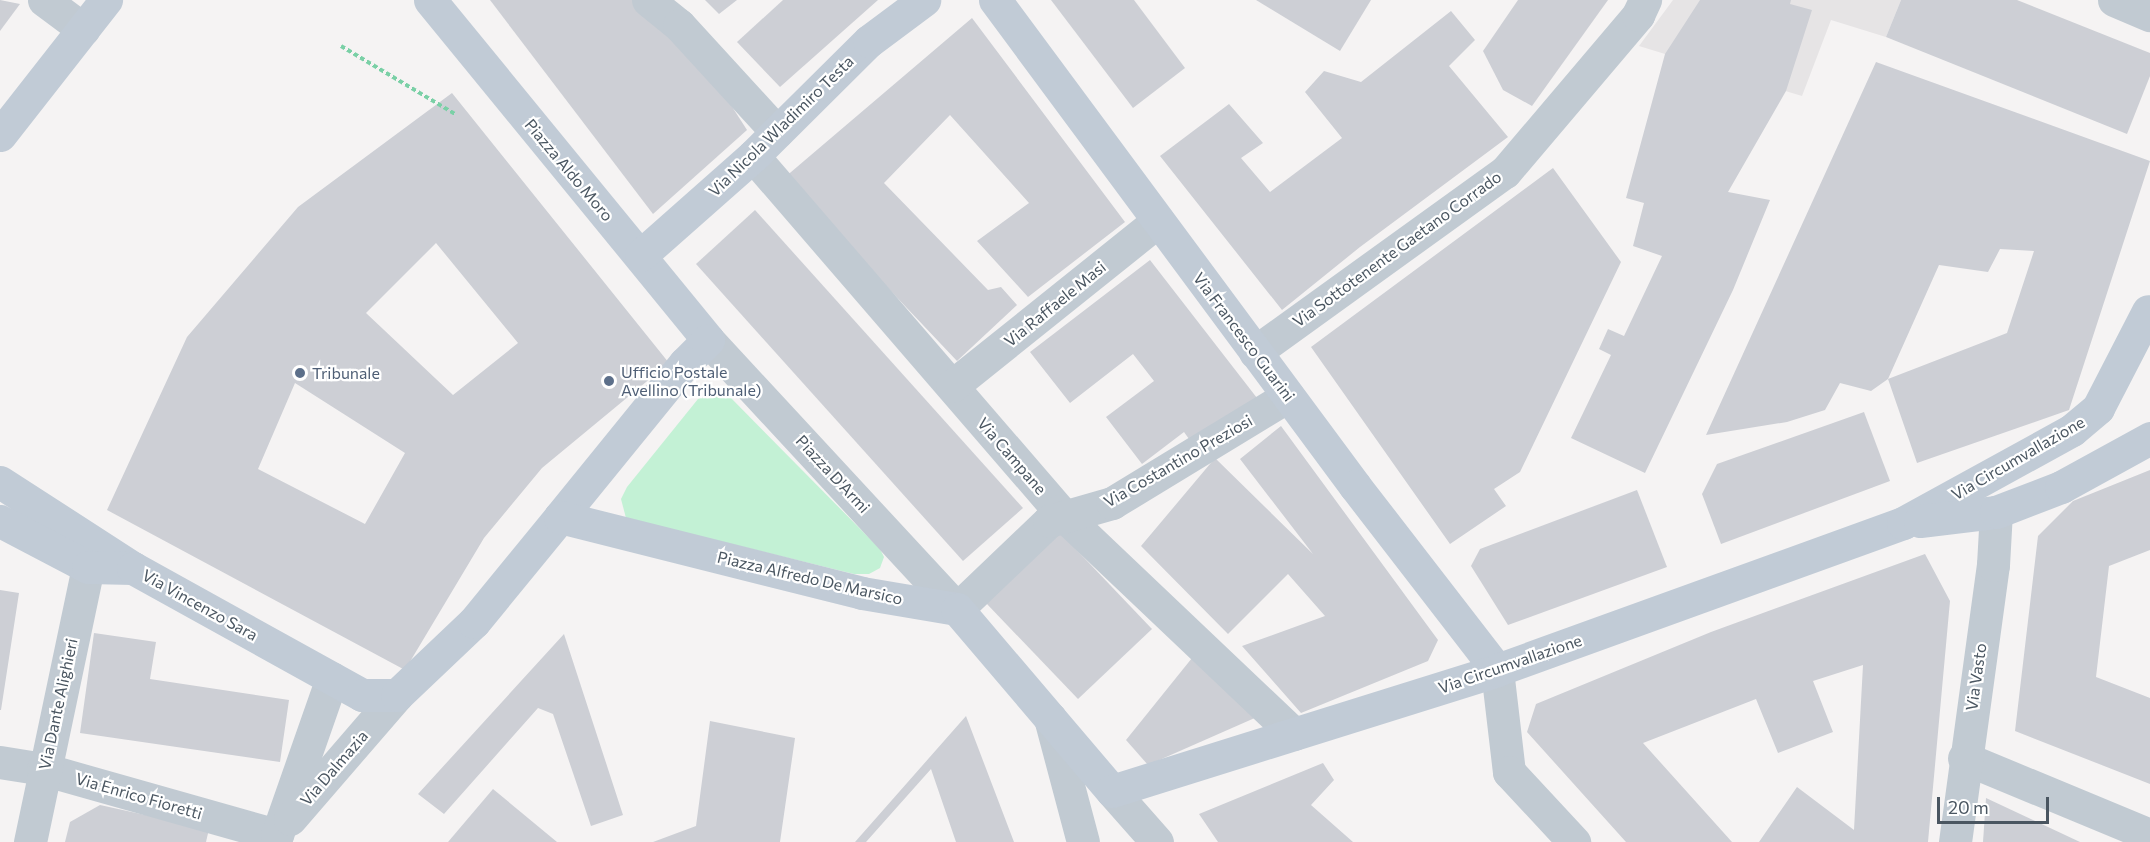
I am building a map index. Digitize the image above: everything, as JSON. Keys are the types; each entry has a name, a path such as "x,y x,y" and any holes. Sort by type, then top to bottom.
{"street":[{"path":"44,0 83,29"},
{"path":"0,135 106,0"},
{"name":"Piazza Aldo Moro","path":"430,0 641,255 708,340"},
{"path":"648,0 683,13 777,132"},
{"name":"Via Nicola Wladimiro Testa","path":"641,255 753,156 900,9 924,0"},
{"name":"Via Francesco Guarini","path":"995,0 1255,352 1497,670"},
{"name":"Via Sottotenente Gaetano Corrado","path":"1255,352 1505,172 1638,15 1645,0"},
{"path":"2114,0 2150,15"},
{"name":"Via Campane","path":"753,156 1068,518 1294,734"},
{"name":"Via Raffaele Masi","path":"952,386 1158,221"},
{"path":"2149,308 2150,348"},
{"name":"Via Circumvallazione","path":"1112,791 1497,670 1903,523 2072,430 2098,408 2149,308"},
{"path":"397,694 474,622 685,363 708,340"},
{"name":"Piazza D'Armi","path":"708,340 957,609"},
{"name":"Via Costantino Preziosi","path":"957,609 1049,521 1068,518 1112,503 1288,396"},
{"name":"Via Circumvallazione","path":"1903,523 1996,512 2061,487 2150,438"},
{"path":"0,482 133,568"},
{"name":"Via Vasto","path":"1955,842 1964,758 1993,565 1996,512"},
{"name":"Piazza Alfredo De Marsico","path":"560,517 862,593 957,609"},
{"name":"Via Vincenzo Sara","path":"0,521 88,567 133,568 362,694 397,694"},
{"name":"Via Dante Alighieri","path":"30,842 88,567"},
{"path":"957,609 1157,842"},
{"path":"1497,670 1509,772 1574,842"},
{"path":"275,838 332,678"},
{"name":"Via Dalmazia","path":"275,838 397,694"},
{"path":"1050,718 1083,842"},
{"path":"1964,758 2150,835"},
{"name":"Via Enrico Fioretti","path":"0,762 44,769 275,838"}],"path":[{"path":"341,46 455,114"}],"shaded area":[{"path":"1673,0 1901,0 1886,37 1831,20 1802,96 1639,46"}],"green space":[{"path":"716,392 730,397 880,549 884,557 880,568 869,574 854,574 626,518 621,499 627,487 698,399"}],"building":[{"path":"0,0 20,4 0,31"},
{"path":"490,0 636,0 711,74 747,130 653,214"},
{"path":"705,0 737,0 719,14"},
{"path":"783,0 878,0 780,87 737,42"},
{"path":"1051,0 1134,0 1185,68 1133,108"},
{"path":"1256,0 1371,0 1340,51"},
{"path":"1518,0 1608,0 1532,106 1503,90 1483,51"},
{"path":"1700,0 1791,0 1790,4 1812,10 1786,91 1728,192 1770,200 1733,290 1645,473 1571,438 1611,355 1599,349 1608,329 1624,336 1662,256 1633,246 1644,203 1626,198 1665,54"},
{"path":"1901,0 2017,0 2150,53 2150,76 2127,134 1886,37"},
{"path":"1451,11 1475,40 1449,66 1508,137 1360,247 1282,310 1160,156 1229,104 1263,143 1241,158 1270,192 1342,138 1305,92 1324,71 1361,82"},
{"path":"972,18 1125,222 1028,297 977,241 1029,203 950,115 884,183 988,290 1001,287 1017,305 957,361 784,178"},
{"path":"1876,62 2150,161 2069,410 1917,463 1888,379 1871,391 1840,383 1825,410 1787,422 1706,435","holes":["2000,249 2034,251 2007,333 1888,379 1939,265 1988,272"]},
{"name":"Tribunale","path":"452,93 669,363 542,468 484,538 405,670 107,510 187,337 298,207","holes":["436,243 518,343 453,395 366,313","295,383 405,453 365,524 258,469"]},
{"path":"1553,168 1621,262 1520,472 1494,489 1506,506 1450,544 1311,347"},
{"path":"755,210 1023,508 963,561 696,264"},
{"path":"1150,260 1257,398 1194,446 1184,432 1142,464 1106,417 1154,381 1133,354 1070,403 1030,352"},
{"path":"1864,412 1890,481 1721,544 1702,494 1717,464"},
{"path":"1281,426 1438,640 1428,661 1301,713 1242,646 1325,616 1288,574 1228,634 1141,546 1215,458 1313,554 1240,459"},
{"path":"2150,470 2150,550 2109,566 2096,677 2150,698 2150,784 2015,731 2038,536 2073,501"},
{"path":"1637,490 1667,567 1508,625 1471,566 1480,549"},
{"path":"1049,521 1152,629 1078,699 986,603"},
{"path":"1925,554 1950,601 1928,842 1759,842 1797,787 1854,830 1863,665 1813,681 1833,732 1778,753 1756,699 1643,743 1732,842 1626,842 1527,732 1536,704 1711,632"},
{"path":"0,590 19,593 1,710 0,710"},
{"path":"94,633 156,642 150,679 289,700 280,762 80,733"},
{"path":"564,634 623,815 591,826 553,714 538,708 444,814 418,794"},
{"path":"1192,658 1257,717 1148,765 1126,740"},
{"path":"966,716 1014,842 956,842 931,769 866,842 855,842"},
{"path":"710,721 795,738 780,842 653,842 696,826"},
{"path":"1323,763 1334,780 1311,805 1353,842 1218,842 1199,814"},
{"path":"493,789 557,842 448,842"},
{"path":"1986,798 2080,842 1983,842"},
{"path":"100,805 209,829 206,842 65,842 70,822"}],"place":[{"name":"Tribunale","path":"300,373"},
{"name":"Ufficio Postale Avellino (Tribunale)","path":"609,381"}]}
